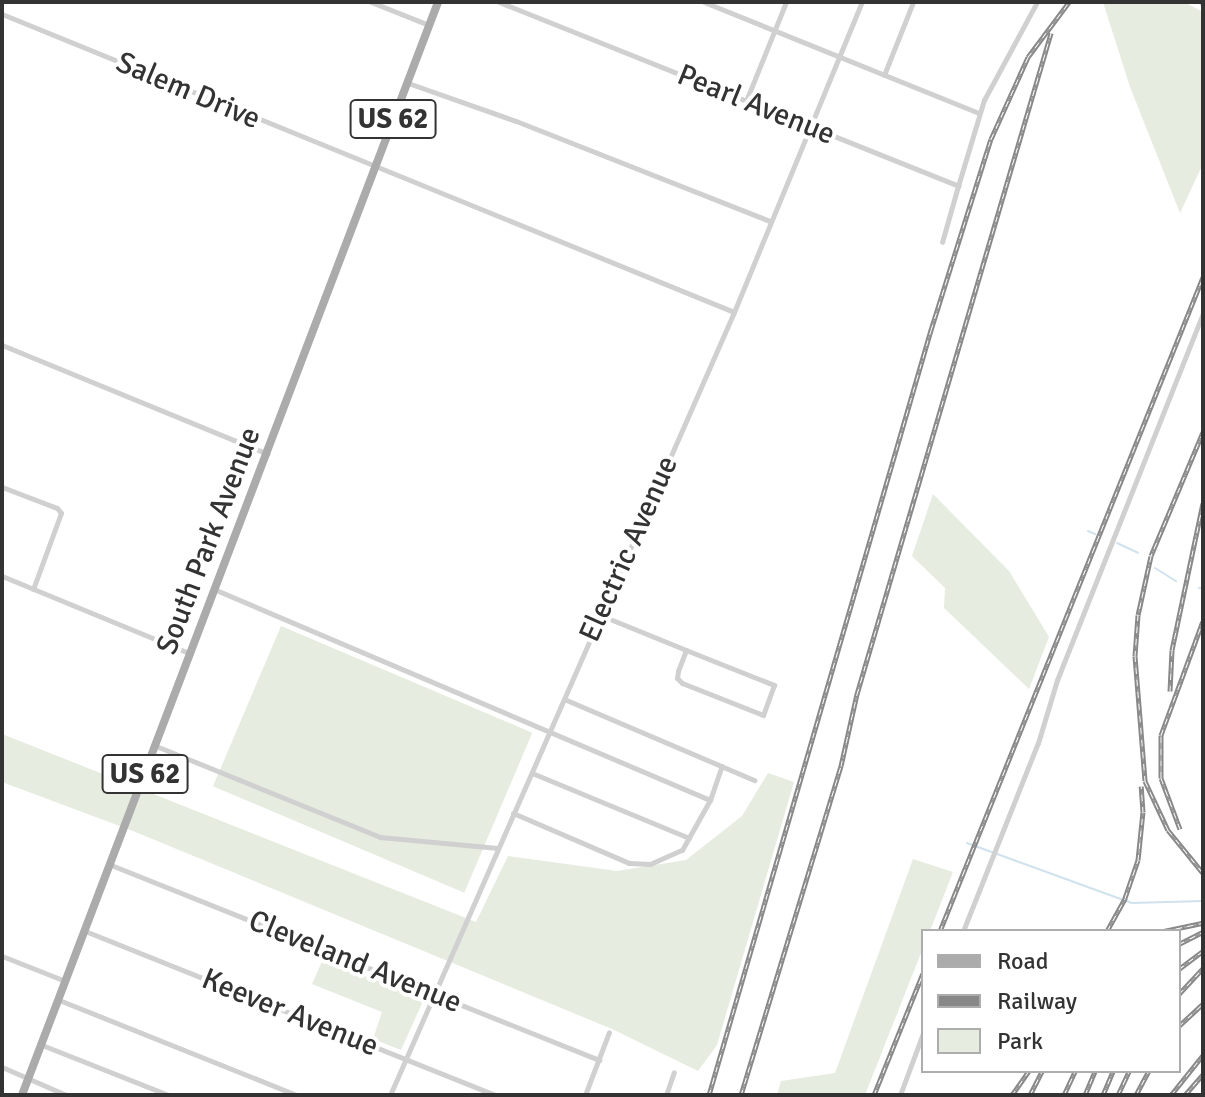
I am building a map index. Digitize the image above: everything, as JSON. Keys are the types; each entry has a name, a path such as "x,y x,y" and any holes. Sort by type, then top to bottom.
{"main road":[{"name":"South Park Avenue","path":"22,1095 438,2"}],"street":[{"path":"371,2 429,25"},
{"name":"Pearl Avenue","path":"499,2 958,186"},
{"path":"704,2 979,113"},
{"path":"746,101 786,2"},
{"name":"Electric Avenue","path":"390,1095 734,312 862,2"},
{"path":"884,75 913,2"},
{"path":"942,242 979,113 994,77 1037,2"},
{"name":"Salem Drive","path":"2,14 734,312"},
{"path":"407,83 516,121 770,221"},
{"path":"964,929 1038,743 1057,680 1203,314"},
{"path":"2,345 268,454"},
{"path":"2,487 57,508 61,513 33,589"},
{"path":"2,576 192,654"},
{"path":"216,590 710,800"},
{"path":"600,615 774,685 763,715 682,683 677,678 686,650"},
{"path":"563,698 754,780"},
{"path":"156,746 380,837 497,848"},
{"path":"513,813 629,863 650,864 682,850 710,800 722,766"},
{"path":"532,773 689,838"},
{"name":"Cleveland Avenue","path":"111,865 599,1060"},
{"name":"Keever Avenue","path":"85,931 495,1095"},
{"path":"2,956 66,982"},
{"path":"59,1000 296,1095"},
{"path":"585,1095 609,1032"},
{"path":"900,1095 921,1038"},
{"path":"42,1045 168,1095"},
{"path":"2,1067 66,1095"},
{"path":"666,1095 674,1072"}],"green space":[{"path":"1103,2 1184,2 1203,12 1203,164 1180,213 1130,87"},
{"path":"933,494 1009,571 1049,637 1029,689 944,608 945,588 912,556"},
{"path":"281,626 532,733 464,893 213,786"},
{"path":"2,734 476,922 508,856 617,871 686,860 742,816 768,773 794,782 717,1045 698,1071 612,1029 133,831 2,782"},
{"path":"913,859 953,872 931,929 921,929 921,953 865,1095 777,1095 781,1081 835,1073"},
{"path":"323,959 424,999 401,1050 373,1039 382,1012 312,984"}],"waterway":[{"path":"1088,531 1095,534"},
{"path":"1117,543 1138,553"},
{"path":"1155,568 1176,581"},
{"path":"967,843 1132,903 1203,901"}],"railway":[{"path":"709,1095 931,330 991,139 1028,57 1069,2"},
{"path":"741,1095 841,766 857,694 1051,33"},
{"path":"941,929 1203,277"},
{"path":"1203,432 1151,556 1138,615 1135,656 1145,781 1168,830 1203,873"},
{"path":"1170,691 1172,650 1203,503"},
{"path":"1180,829 1161,778 1161,735 1203,621"},
{"path":"1108,929 1125,898 1138,860 1143,812 1141,786"},
{"path":"1174,929 1203,923"},
{"path":"1181,943 1203,932"},
{"path":"1181,968 1203,951"},
{"path":"1181,992 1203,968"},
{"path":"874,1095 921,978"},
{"path":"1181,1024 1203,1004"},
{"path":"1171,1095 1203,1055"},
{"path":"1012,1095 1028,1073"},
{"path":"1030,1095 1041,1073"},
{"path":"1064,1095 1074,1073"},
{"path":"1085,1095 1094,1073"},
{"path":"1103,1095 1112,1073"},
{"path":"1118,1095 1128,1073"},
{"path":"1136,1095 1148,1073"},
{"path":"1185,1095 1203,1074"}]}
